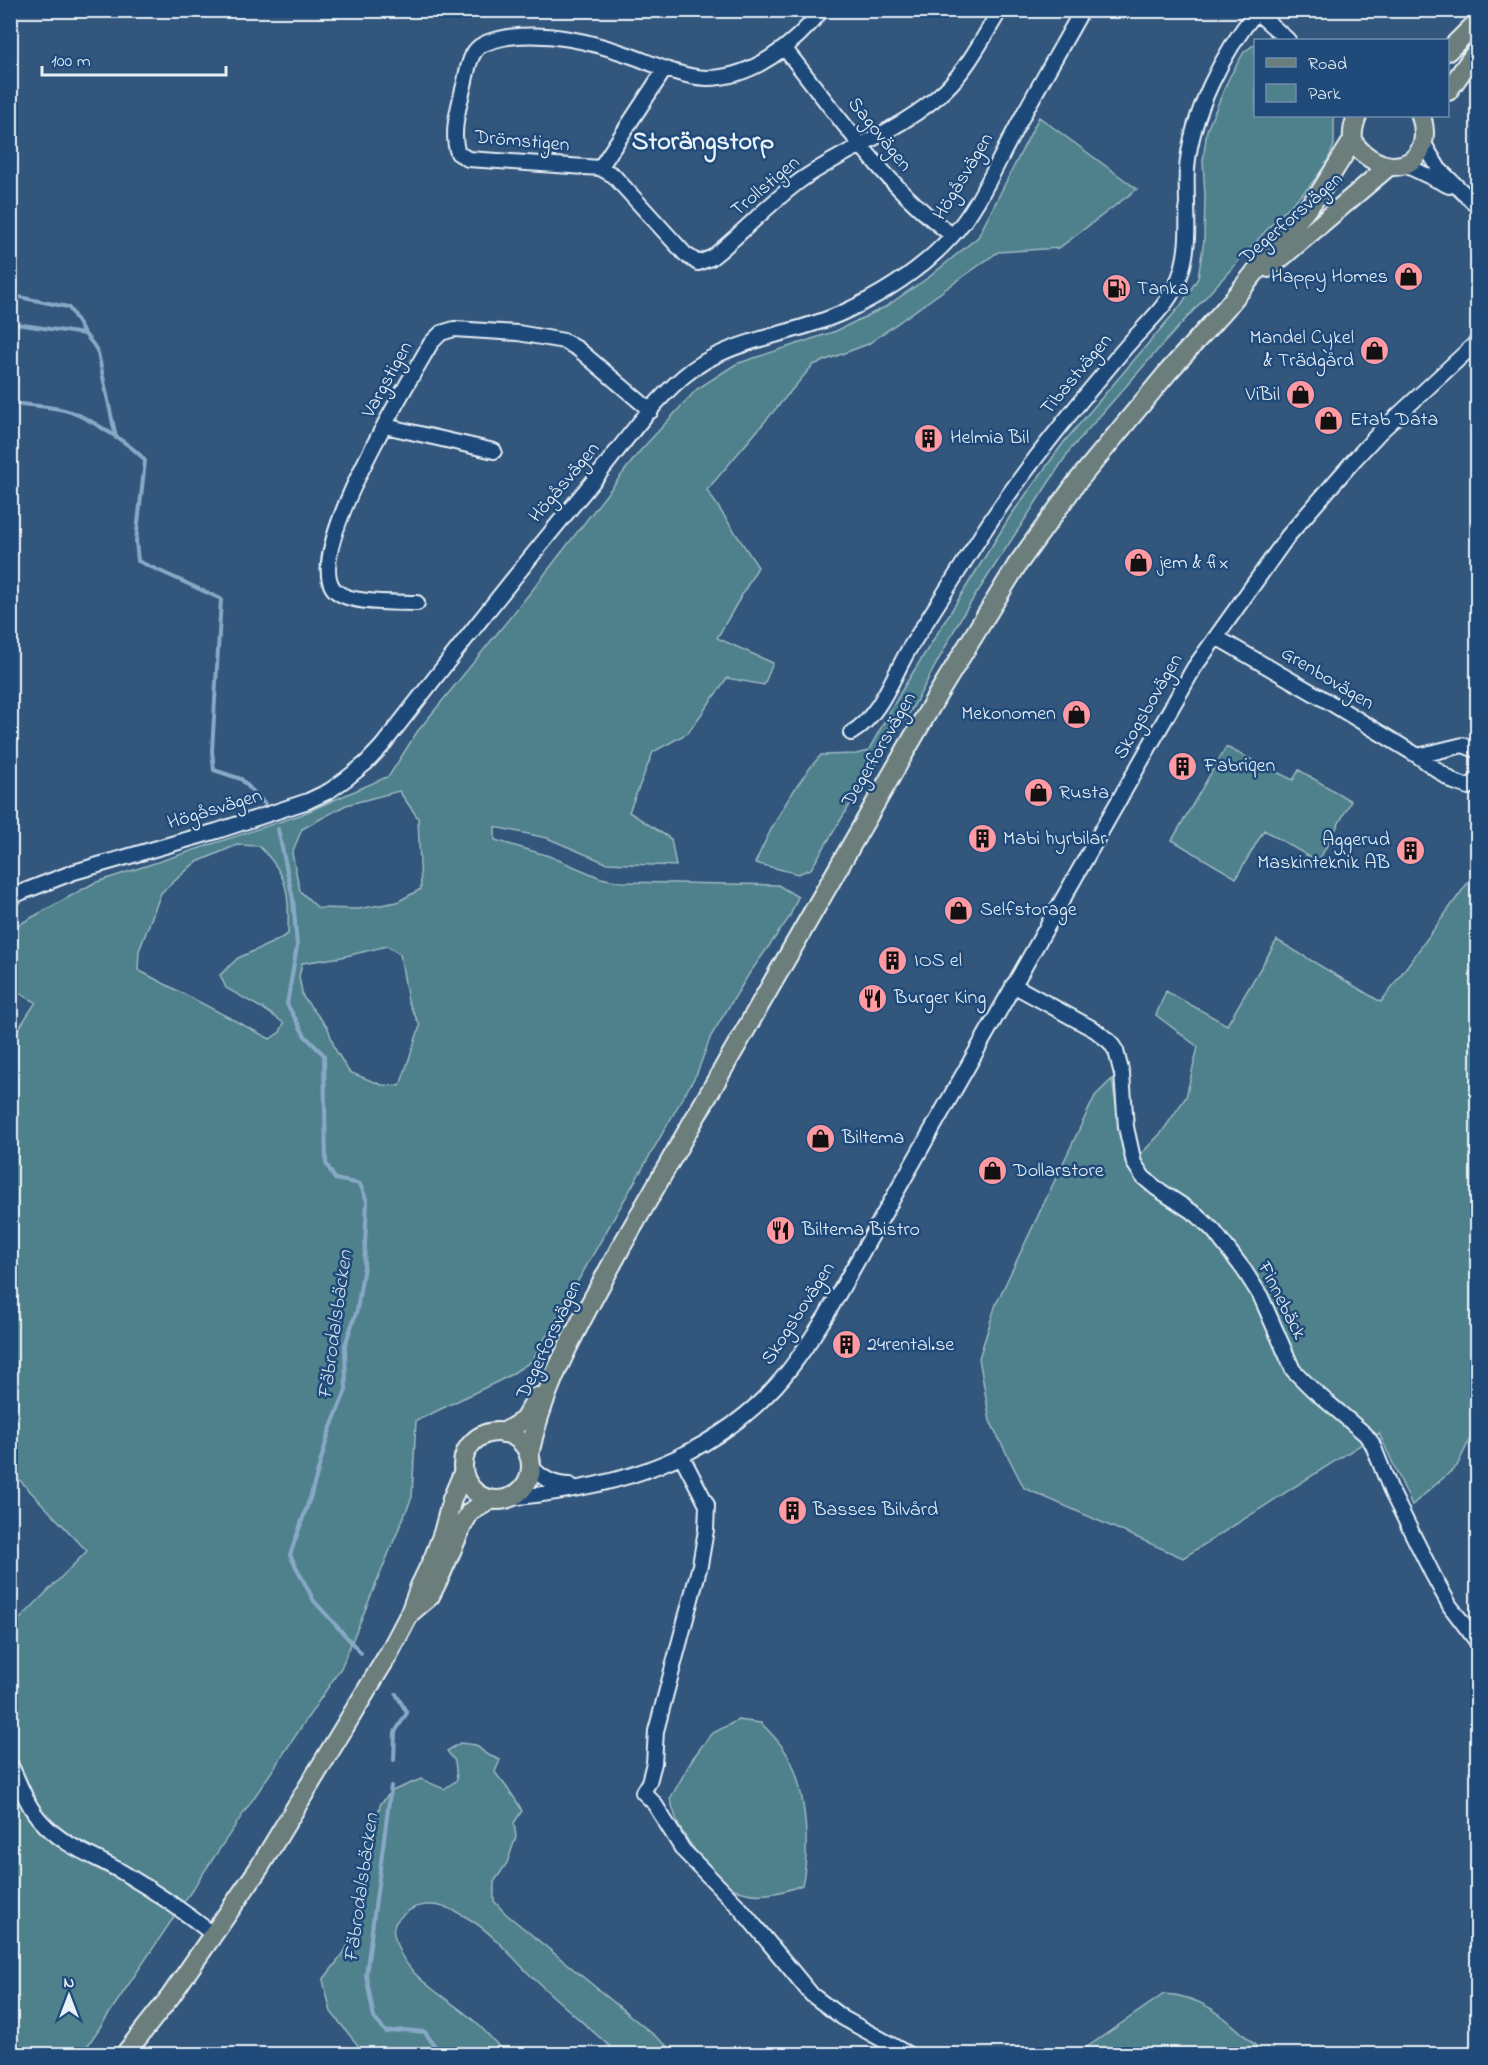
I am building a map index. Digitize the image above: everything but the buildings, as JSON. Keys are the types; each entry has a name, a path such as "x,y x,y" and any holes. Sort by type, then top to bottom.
{"main road":[{"path":"1449,50 1478,21"},
{"path":"1449,90 1478,49"},
{"path":"1355,117 1353,140 1359,150 1371,160 1396,165"},
{"name":"Degerforsvägen","path":"1226,308 1292,247 1396,165 1415,157 1421,151 1426,126"},
{"name":"Degerforsvägen","path":"530,1461 539,1419 551,1386 621,1247 938,694 994,601 1077,482 1161,381 1226,308 1319,194 1353,140"},
{"name":"Degerforsvägen","path":"503,1433 524,1420 531,1410 571,1325 621,1247"},
{"path":"125,2055 214,1935 326,1759 388,1655 410,1613 443,1533 452,1499 463,1473 465,1454 472,1442 490,1433 503,1433 521,1442 530,1461 525,1485 510,1498 490,1500 470,1512 429,1596 410,1613"},
{"path":"463,1473 473,1491 490,1500"}],"street":[{"name":"Drömstigen","path":"600,168 468,159 458,153 455,143 459,105 475,50 484,44 502,38 555,36 590,42 665,69 707,78 741,72 785,49 822,10"},
{"name":"Trollstigen","path":"600,168 613,175 686,255 699,263 711,258 799,182 905,119 944,91 971,58 1000,10"},
{"name":"Högåsvägen","path":"14,891 285,810 329,791 366,763 382,746 501,591 651,411 685,375 735,346 798,329 843,313 888,288 928,260 952,235 974,207 1083,10"},
{"path":"1256,11 1287,39"},
{"name":"Tibastvägen","path":"850,734 860,728 875,710 985,529 1026,472 1083,397 1160,310 1177,283 1188,241 1187,170 1196,125 1222,62 1256,11"},
{"name":"Sagovägen","path":"785,49 897,188 924,214 952,235"},
{"path":"600,168 665,69"},
{"path":"1426,126 1439,169 1478,207"},
{"path":"1396,165 1439,180 1466,197"},
{"name":"Vargstigen","path":"417,603 351,598 341,595 333,588 329,576 329,562 334,533 345,505 430,343 441,333 454,329 518,333 564,341 578,349 651,411"},
{"name":"Skogsbovägen","path":"510,1498 584,1486 661,1465 733,1423 769,1394 805,1348 826,1316 1194,668 1288,536 1380,432 1478,341"},
{"path":"385,426 494,451"},
{"name":"Grenbovägen","path":"1216,637 1418,756 1454,782 1469,787 1478,779"},
{"path":"1418,756 1463,745 1478,751"},
{"name":"Finnebäck","path":"1013,985 1095,1030 1110,1042 1116,1051 1122,1074 1126,1127 1134,1162 1143,1177 1197,1215 1214,1232 1244,1270 1261,1298 1293,1370 1365,1434 1372,1443 1392,1493 1433,1575 1450,1606 1478,1643"},
{"path":"681,1455 707,1505 706,1530 694,1588 656,1731 654,1763 649,1782 643,1792 654,1803 683,1850 740,1908 812,1995 860,2028 908,2055"},
{"name":"Skogsbovägen","path":"530,1461 536,1472 552,1482 584,1486"},
{"path":"10,1764 39,1820 64,1842 126,1874 214,1935"}],"green space":[{"path":"1254,45 1254,117 1334,117 1334,145 1326,165 1309,187 1163,344 1070,450 962,616 912,709 863,783 811,869 798,874 755,863 784,806 821,755 856,754 868,751 902,690 1011,515 1064,442 1181,305 1198,278 1204,240 1203,161 1207,130 1229,78 1244,52"},
{"path":"1039,117 1137,189 1059,248 998,252 868,344 813,365 707,490 758,567 717,638 773,663 764,685 727,678 688,733 653,752 629,812 671,839 676,866 606,863 547,838 495,827 495,840 549,856 601,878 621,882 778,885 798,897 789,918 749,974 711,1036 697,1073 532,1361 507,1377 416,1421 412,1497 341,1668 82,2054 11,2054 11,1628 87,1551 11,1471 10,1042 36,1002 11,989 11,929 94,883 300,815 389,776 417,732 534,588 640,451 697,389 736,364 836,331 885,307 929,277 978,237","holes":["399,791 418,818 421,889 397,902 358,909 318,908 300,891 292,853 302,829 346,805","237,845 259,846 282,876 287,896 288,934 238,958 220,975 226,988 284,1023 280,1032 270,1039 138,970 139,951 161,893 195,863","387,946 400,954 408,1001 420,1026 400,1086 382,1085 349,1072 335,1049 328,1028 303,997 299,977 302,963 342,957"]},
{"path":"1226,747 1293,780 1299,770 1351,801 1318,862 1264,830 1236,878 1172,840"},
{"path":"1477,870 1478,1422 1457,1466 1412,1505 1379,1433 1183,1558 1024,1488 990,1421 979,1358 996,1304 1095,1096 1112,1079 1122,1143 1135,1160 1162,1132 1186,1097 1198,1047 1156,1015 1166,991 1227,1025 1277,940 1381,1002"},
{"path":"738,1720 761,1723 766,1728 788,1755 798,1781 806,1826 806,1857 802,1885 785,1891 759,1895 742,1892 727,1885 703,1861 683,1833 670,1799 693,1758 711,1734"},
{"path":"460,1743 476,1745 486,1754 500,1760 495,1772 522,1811 514,1823 516,1837 507,1863 494,1882 494,1901 505,1913 677,2054 618,2054 530,1975 484,1929 450,1909 434,1905 418,1906 397,1921 394,1931 398,1949 414,1973 472,2019 507,2054 374,2054 360,2048 331,2012 323,1980 343,1954 357,1928 367,1847 381,1803 392,1791 421,1779 444,1789 457,1780 455,1761 447,1751"},
{"path":"1164,1994 1180,1996 1207,2006 1231,2023 1265,2054 1077,2054"}],"waterway":[{"path":"10,291 19,297 68,307 98,353 116,438"},
{"path":"10,323 84,334"},
{"name":"Fäbrodalsbäcken","path":"10,403 57,408 79,415 122,441 145,461 136,541 138,561 221,599 212,751 214,770 241,779 265,804"},
{"name":"Fäbrodalsbäcken","path":"278,829 293,899 297,946 287,1004 305,1036 324,1055 326,1163 335,1179 360,1184 367,1201 364,1266 357,1310 345,1345 346,1390 329,1432 311,1495 290,1555 314,1601 361,1653"},
{"name":"Fäbrodalsbäcken","path":"394,1760 395,1732 407,1713 396,1694"},
{"name":"Fäbrodalsbäcken","path":"391,1786 366,1975 374,2018 386,2032 404,2030 425,2032 440,2054"}],"place":[{"name":"Happy Homes","path":"1409,277"},
{"name":"Tanka","path":"1116,289"},
{"name":"Mandel Cykel & Trädgård","path":"1375,350"},
{"name":"ViBil","path":"1301,395"},
{"name":"Etab Data","path":"1329,420"},
{"name":"Helmia Bil","path":"929,438"},
{"name":"jem & fix","path":"1138,563"},
{"name":"Mekonomen","path":"1077,714"},
{"name":"Fabriqen","path":"1183,766"},
{"name":"Rusta","path":"1038,793"},
{"name":"Mabi hyrbilar","path":"982,839"},
{"name":"Aggerud Maskinteknik AB","path":"1411,851"},
{"name":"Selfstorage","path":"959,910"},
{"name":"IOS el","path":"893,961"},
{"name":"Burger King","path":"873,998"},
{"name":"Biltema","path":"821,1138"},
{"name":"Dollarstore","path":"992,1171"},
{"name":"Biltema Bistro","path":"781,1230"},
{"name":"24rental.se","path":"846,1345"},
{"name":"Basses Bilvård","path":"792,1510"}],"district":[{"name":"Storängstorp","path":"703,143"}]}
